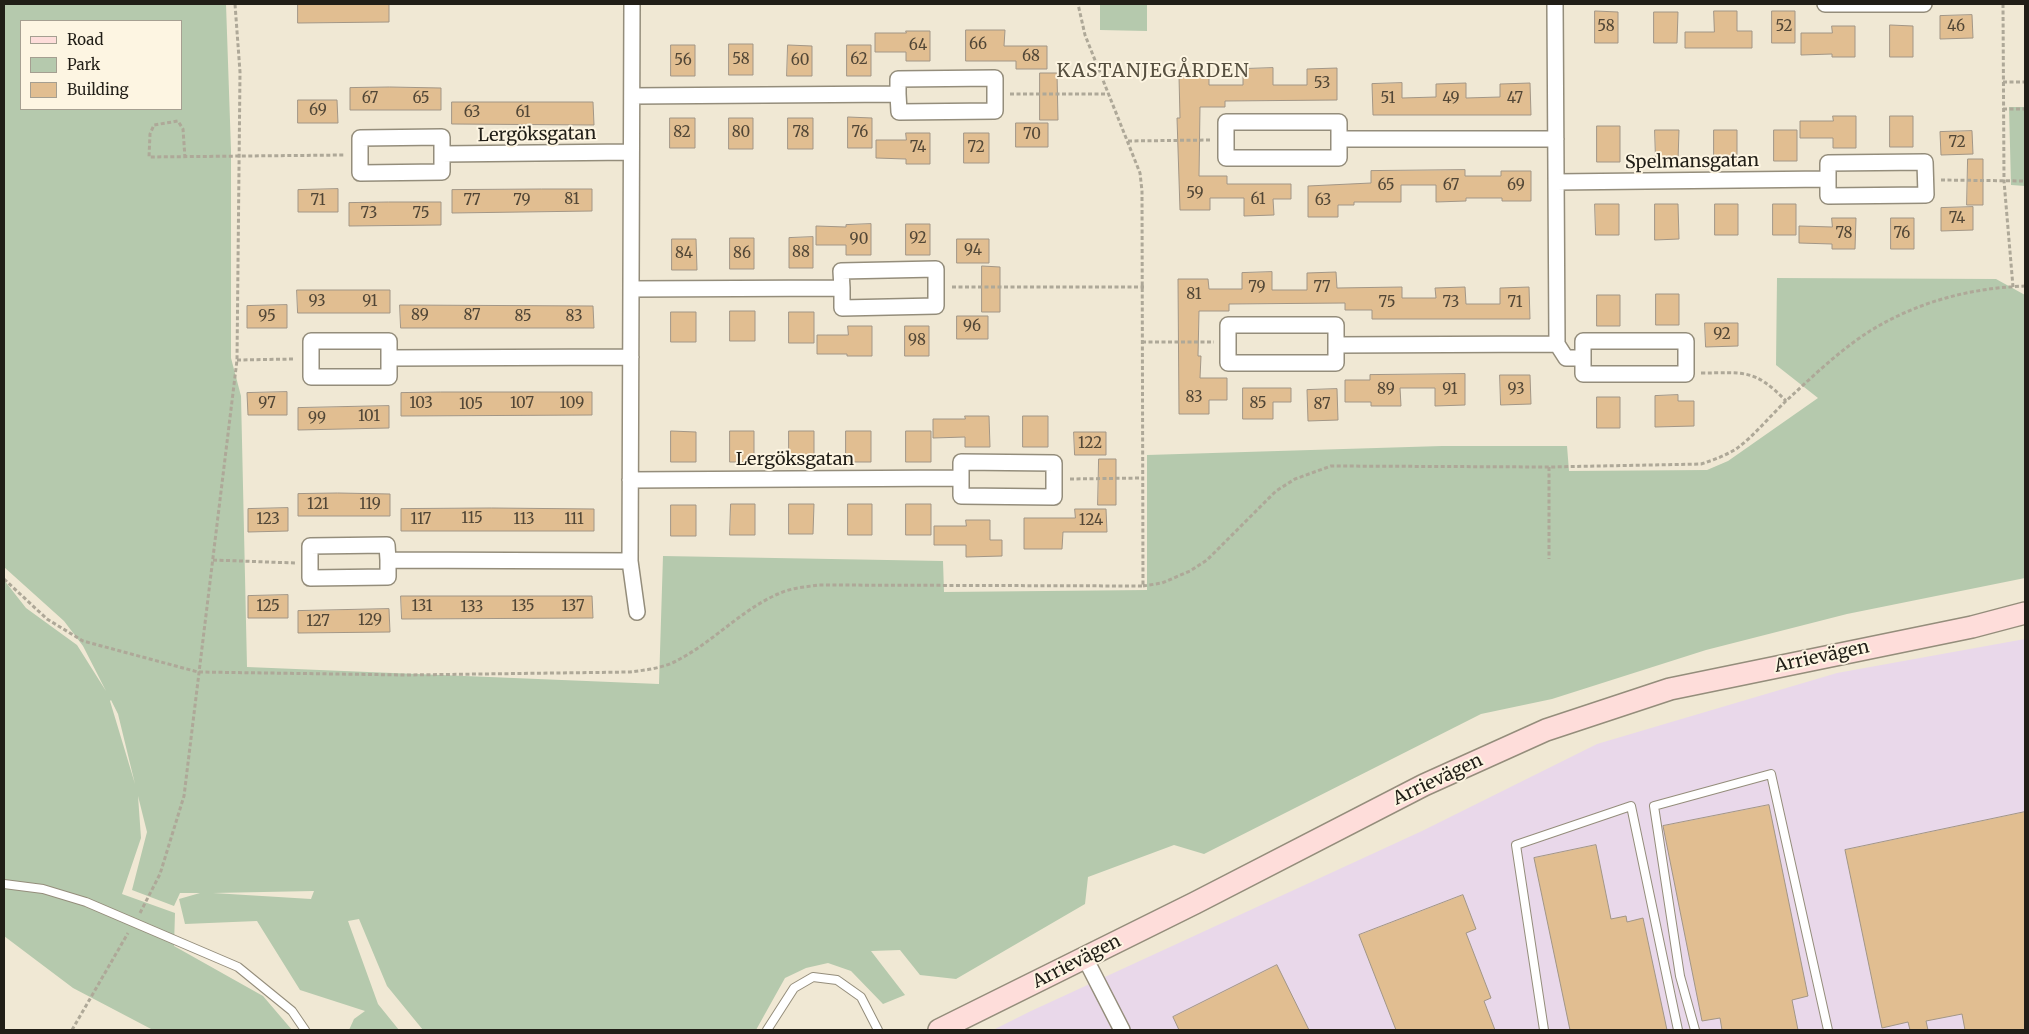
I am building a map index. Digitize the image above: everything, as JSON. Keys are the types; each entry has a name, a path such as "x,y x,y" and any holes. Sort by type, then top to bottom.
{"main road":[{"name":"Arrievägen","path":"939,1030 1085,958 1424,785 1546,730 1670,688 1972,627 2025,613"},
{"name":"Arrievägen","path":"1972,627 2025,621"}],"street":[{"path":"632,4 630,561 637,612"},
{"path":"1555,4 1557,344 1566,358 1583,358"},
{"path":"1825,4 1924,4"},
{"path":"995,78 995,110 899,112 898,94 898,80 995,78"},
{"path":"632,96 898,94"},
{"path":"1226,122 1339,122 1339,139 1339,158 1226,158 1226,122"},
{"path":"442,137 442,154 442,172 360,173 360,138 442,137"},
{"path":"1339,139 1556,139"},
{"name":"Lergöksgatan","path":"442,154 631,152"},
{"path":"1925,162 1926,194 1828,196 1828,179 1828,163 1925,162"},
{"name":"Spelmansgatan","path":"1556,182 1828,179"},
{"path":"936,269 936,306 842,308 842,288 841,271 936,269"},
{"path":"631,289 842,288"},
{"path":"1228,325 1336,325 1336,345 1336,363 1228,364 1228,325"},
{"path":"311,341 389,341 389,358 389,377 311,376 311,341"},
{"path":"1583,341 1686,341 1686,374 1583,374 1583,358 1583,341"},
{"path":"1336,345 1557,344"},
{"path":"389,358 631,357"},
{"path":"961,462 1054,463 1054,497 961,496 961,478 961,462"},
{"name":"Lergöksgatan","path":"630,480 961,478"},
{"path":"388,545 388,560 388,577 310,578 310,546 388,545"},
{"path":"388,560 630,561"},
{"path":"1085,958 1122,1030"}],"lane":[{"path":"1695,1030 1680,976 1654,806 1771,774 1828,1030"},
{"path":"1544,1030 1516,845 1631,806 1678,1030"},
{"path":"4,884 43,889 86,902 238,967 292,1011 305,1030"},
{"path":"767,1030 794,988 812,977 837,980 861,997 878,1030"}],"path":[{"path":"72,1030 135,922 160,874 184,796 237,360 240,72 235,4"},
{"path":"1078,4 1086,35 1140,173 1144,287 1142,342 1143,586"},
{"path":"2003,4 2004,181 2013,287"},
{"path":"2003,82 2025,82"},
{"path":"995,94 1109,94"},
{"path":"2003,109 2025,109"},
{"path":"185,158 183,130 178,121 154,125 150,134 149,157 185,158 360,155"},
{"path":"1128,141 1226,140"},
{"path":"1926,180 2025,181"},
{"path":"4,579 47,619 84,642 198,672 406,675 630,672 655,668 678,660 762,603 778,594 796,588 819,585 1143,586 1162,583 1190,571 1207,560 1276,491 1295,479 1331,466 1549,467 1701,464 1737,448 1848,346 1890,320 1945,297 1982,289 2025,286"},
{"path":"936,287 1144,287"},
{"path":"1142,342 1228,342"},
{"path":"237,360 311,359"},
{"path":"1686,374 1746,373 1762,380 1786,401"},
{"path":"1549,467 1549,559"},
{"path":"1054,479 1142,478"},
{"path":"213,560 310,563"}],"shaded area":[{"path":"2025,639 2025,1030 993,1030 1422,831 1597,744 1837,673"}],"green space":[{"path":"4,4 226,4 231,150 231,358 241,396 247,667 659,684 663,556 943,561 944,592 1147,590 1147,455 1442,446 1567,446 1569,471 1707,470 1728,461 1818,398 1776,365 1777,278 1996,279 2025,295 2025,578 1847,614 1706,650 1552,699 1481,714 1204,854 1174,845 1088,877 1085,904 956,979 920,975 900,950 871,951 905,995 883,1004 851,971 828,963 806,968 785,978 756,1030 423,1030 387,986 359,919 348,921 378,1004 399,1030 349,1030 354,1019 365,1011 300,990 257,921 185,924 179,899 200,893 180,893 174,906 132,890 147,832 138,796 141,838 122,894 175,913 174,946 263,996 292,1030 153,1030 73,988 4,936 4,580 26,608 77,645 106,691 83,646 64,621 4,567","holes":["110,701 118,714 135,784","314,891 311,899 213,893"]},
{"path":"1100,4 1147,4 1147,31 1100,30"},
{"path":"2009,107 2025,107 2025,186 2011,185"}],"building":[{"path":"298,4 389,4 389,22 298,23"},
{"path":"1595,11 1618,12 1618,43 1595,43"},
{"path":"1714,11 1737,11 1737,31 1752,31 1752,48 1685,48 1685,32 1714,32"},
{"path":"1772,11 1795,11 1795,43 1772,43"},
{"path":"1654,12 1678,12 1677,43 1654,43"},
{"path":"1972,15 1973,38 1940,39 1940,16"},
{"path":"1890,25 1913,26 1913,57 1890,57"},
{"path":"1832,26 1855,26 1855,57 1832,57 1832,54 1801,55 1801,33 1832,33"},
{"path":"966,30 1005,30 1004,46 1047,46 1047,69 1016,69 1016,61 966,61"},
{"path":"906,31 930,31 930,61 906,61 906,52 875,52 875,33 906,33"},
{"path":"729,44 753,44 753,75 729,75"},
{"path":"671,45 695,45 695,76 671,76"},
{"path":"788,45 812,46 812,76 787,76"},
{"path":"847,45 871,45 871,76 847,76"},
{"path":"1273,68 1273,85 1307,85 1307,69 1337,68 1337,100 1225,101 1225,107 1200,107 1199,176 1227,176 1227,184 1291,184 1291,199 1273,199 1274,215 1244,216 1244,198 1210,198 1210,210 1180,210 1177,118 1180,118 1179,76 1209,75 1209,85 1243,85 1243,69"},
{"path":"1040,73 1057,73 1058,120 1040,120"},
{"path":"1402,83 1402,98 1436,97 1436,84 1466,83 1466,98 1500,97 1500,84 1530,83 1531,115 1373,115 1372,84"},
{"path":"350,88 441,88 441,110 350,110"},
{"path":"298,100 337,100 338,123 298,123"},
{"path":"452,102 593,102 594,125 452,124"},
{"path":"1833,116 1856,116 1856,148 1833,148 1833,138 1800,138 1800,121 1833,121"},
{"path":"1890,116 1913,116 1913,147 1890,147"},
{"path":"848,117 872,118 872,148 848,148"},
{"path":"670,118 695,118 695,148 670,148"},
{"path":"729,118 753,118 753,149 729,149"},
{"path":"788,118 813,118 813,149 788,149"},
{"path":"1016,123 1048,123 1048,147 1016,147"},
{"path":"1597,126 1620,126 1620,162 1597,162"},
{"path":"1655,130 1679,130 1678,161 1656,161"},
{"path":"1714,130 1737,130 1737,162 1714,162"},
{"path":"1774,130 1797,130 1797,161 1774,161"},
{"path":"1972,131 1973,154 1941,155 1940,132"},
{"path":"906,133 930,133 930,164 906,164 906,159 876,158 876,140 906,140"},
{"path":"964,133 989,133 989,163 964,163"},
{"path":"1968,159 1983,159 1983,205 1967,205"},
{"path":"1465,170 1465,176 1501,176 1501,171 1531,171 1531,201 1502,201 1502,198 1466,198 1466,201 1436,202 1436,185 1401,185 1401,202 1354,202 1354,205 1338,205 1338,217 1308,217 1308,186 1371,183 1371,171"},
{"path":"338,189 338,212 298,212 298,190"},
{"path":"592,189 592,211 452,213 452,190"},
{"path":"441,202 441,225 349,226 349,203"},
{"path":"1595,204 1619,204 1619,235 1596,235"},
{"path":"1655,204 1678,204 1679,239 1655,240"},
{"path":"1715,204 1738,204 1738,235 1715,235"},
{"path":"1773,204 1796,204 1796,235 1773,235"},
{"path":"1973,207 1973,230 1941,231 1941,208"},
{"path":"1832,218 1856,218 1855,249 1832,249 1832,244 1799,243 1799,226 1832,227"},
{"path":"1891,218 1914,218 1914,249 1891,249"},
{"path":"871,224 871,255 846,255 846,245 816,245 816,226 846,227 846,225"},
{"path":"906,224 930,224 930,255 906,255"},
{"path":"813,237 813,268 789,268 789,238"},
{"path":"730,238 754,238 754,269 730,269"},
{"path":"672,239 696,239 697,270 672,270"},
{"path":"957,239 989,239 989,263 957,263"},
{"path":"982,266 1000,267 1000,312 982,312"},
{"path":"1272,272 1272,290 1307,290 1307,273 1336,272 1337,288 1402,287 1402,298 1436,298 1435,288 1465,287 1466,304 1500,304 1500,288 1529,287 1530,319 1372,319 1372,310 1345,310 1345,303 1229,304 1229,311 1199,311 1198,356 1201,356 1200,378 1227,378 1227,400 1209,400 1209,414 1179,414 1178,279 1208,279 1209,289 1242,289 1242,273"},
{"path":"297,290 390,290 390,313 298,313"},
{"path":"1656,294 1679,294 1679,325 1656,325"},
{"path":"1597,295 1620,295 1620,326 1597,326"},
{"path":"287,305 287,328 247,328 247,306"},
{"path":"400,305 593,306 594,328 401,328"},
{"path":"730,311 755,311 755,341 730,341"},
{"path":"671,312 696,312 696,342 671,342"},
{"path":"789,312 814,312 814,343 789,343"},
{"path":"957,316 988,316 988,339 957,339"},
{"path":"1705,323 1738,323 1738,346 1706,347"},
{"path":"848,326 872,326 872,356 817,354 817,335 848,335"},
{"path":"905,326 929,326 929,356 905,356"},
{"path":"1465,374 1465,405 1435,406 1435,388 1400,388 1401,406 1371,406 1371,402 1345,402 1345,380 1370,380 1370,375"},
{"path":"1500,375 1530,375 1531,404 1501,405"},
{"path":"1243,388 1291,388 1291,402 1273,402 1273,419 1243,419"},
{"path":"1337,389 1338,420 1308,421 1307,390"},
{"path":"287,392 287,415 248,415 247,393"},
{"path":"592,392 592,415 401,416 401,393"},
{"path":"1678,395 1678,401 1694,401 1694,426 1655,427 1655,396"},
{"path":"1597,397 1620,397 1620,428 1597,428"},
{"path":"389,406 389,428 298,430 298,408"},
{"path":"965,416 989,416 990,447 965,447 965,437 933,438 933,419 965,419"},
{"path":"1023,416 1048,416 1048,447 1023,447"},
{"path":"671,431 696,432 696,462 671,462"},
{"path":"730,431 754,431 754,462 730,462"},
{"path":"789,431 814,431 814,462 789,462"},
{"path":"846,431 871,431 871,462 846,462"},
{"path":"906,431 931,431 931,462 906,462"},
{"path":"1074,432 1106,432 1106,455 1075,455"},
{"path":"1099,459 1116,459 1116,505 1098,505"},
{"path":"298,494 390,494 390,516 298,516"},
{"path":"731,504 755,504 755,535 730,535"},
{"path":"789,504 814,504 813,534 789,534"},
{"path":"848,504 872,504 872,535 848,535"},
{"path":"906,504 931,504 931,535 906,535"},
{"path":"671,505 696,505 696,536 671,536"},
{"path":"288,508 288,531 248,532 248,509"},
{"path":"401,509 594,509 594,531 401,531"},
{"path":"1075,509 1106,509 1107,532 1063,532 1062,549 1024,549 1024,518 1075,518"},
{"path":"966,520 990,520 990,540 1002,540 1002,556 966,557 966,545 934,545 934,526 966,526"},
{"path":"288,595 288,618 248,618 248,596"},
{"path":"401,596 592,596 593,618 402,619"},
{"path":"389,609 390,632 298,633 298,611"},
{"path":"1769,805 1808,996 1792,1000 1798,1030 1722,1030 1720,1018 1702,1021 1663,826"},
{"path":"2025,812 2025,1030 1965,1030 1962,1014 1926,1021 1928,1030 1910,1030 1908,1022 1882,1028 1845,850"},
{"path":"1596,845 1611,919 1626,916 1627,922 1643,918 1667,1030 1570,1030 1534,858"},
{"path":"1463,895 1476,929 1466,933 1491,998 1484,1001 1495,1030 1396,1030 1359,935"},
{"path":"1277,965 1309,1030 1179,1030 1173,1017"}],"district":[{"name":"KASTANJEGÅRDEN","path":"1153,72"}]}
